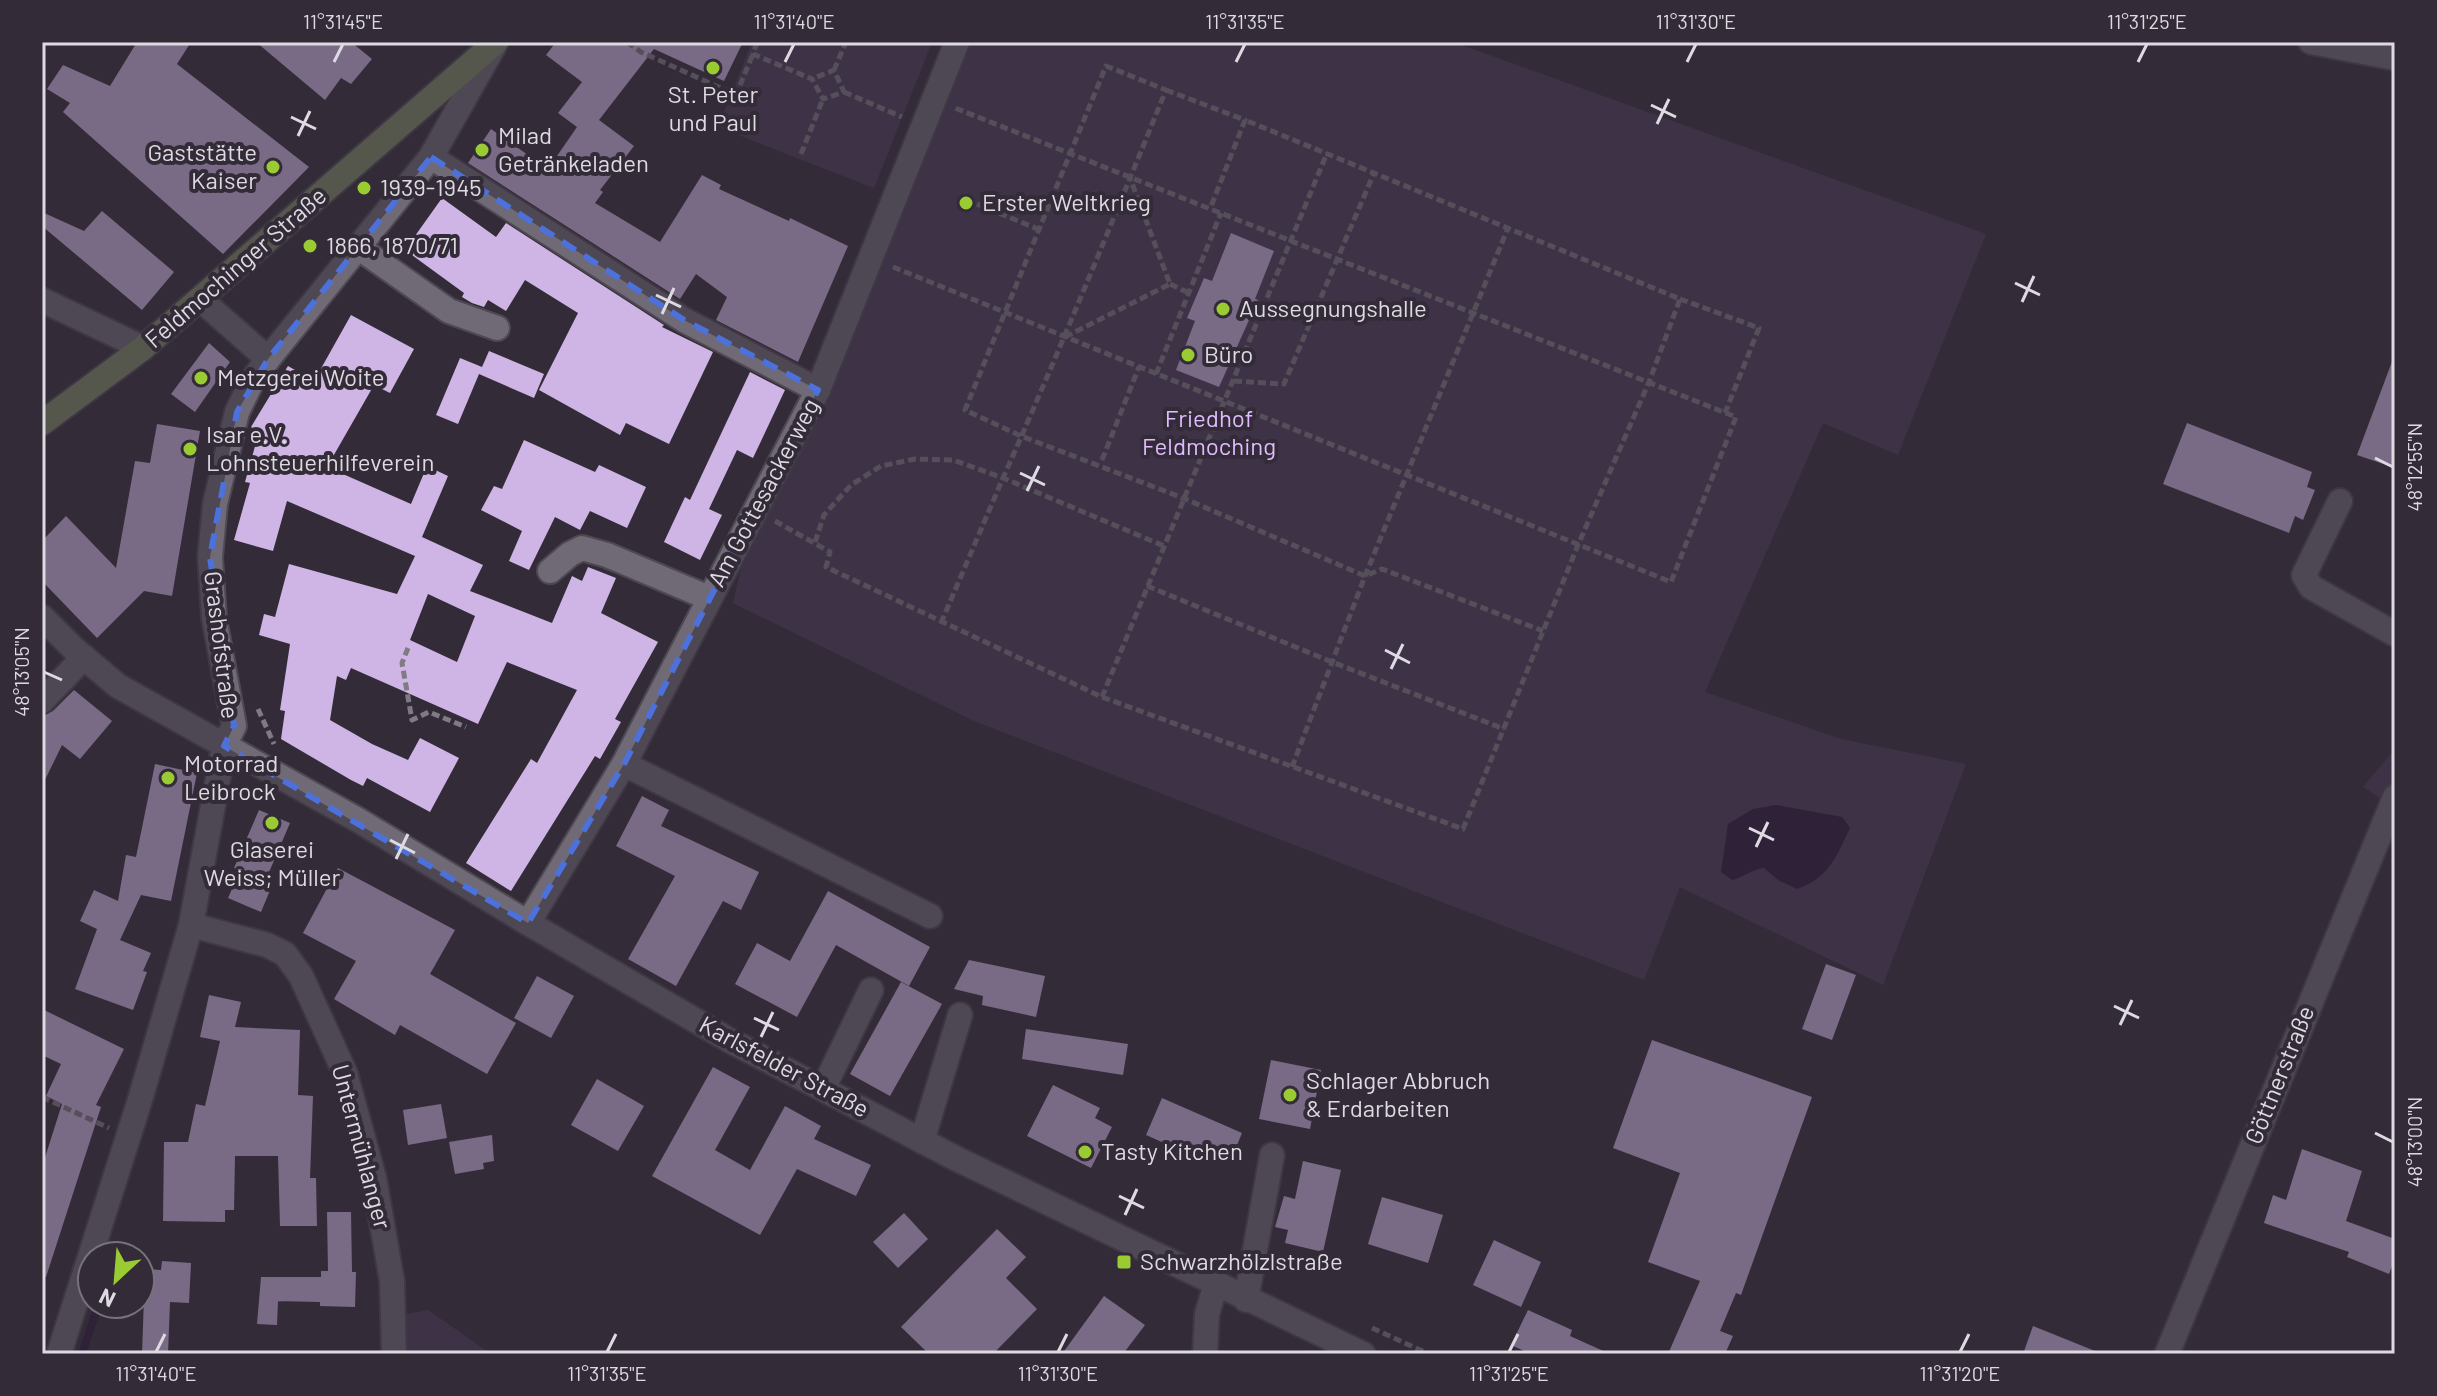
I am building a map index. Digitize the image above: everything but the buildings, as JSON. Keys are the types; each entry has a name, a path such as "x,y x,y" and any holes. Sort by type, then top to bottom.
{"main road":[{"name":"Feldmochinger Straße","path":"42,423 143,348 495,44"}],"street":[{"name":"Am Gottesackerweg","path":"528,923 624,764 818,390 957,42"},
{"path":"2311,42 2395,58"},
{"name":"Grashofstraße","path":"59,1354 191,925 224,746 234,726 214,618 210,557 215,504 237,412 253,379 268,359 431,157 495,44"},
{"path":"431,157 684,320 818,390"},
{"path":"359,248 449,311 497,328"},
{"path":"200,299 268,359"},
{"path":"42,300 143,348"},
{"path":"2340,501 2304,575 2311,587 2395,634"},
{"path":"550,571 582,548 607,555 709,598"},
{"name":"Karlsfelder Straße","path":"42,617 118,686 358,820 729,1040 922,1141 1363,1354"},
{"path":"42,701 84,657"},
{"path":"624,764 930,916"},
{"name":"Göttnerstraße","path":"2167,1354 2395,797"},
{"name":"Untermühlanger","path":"191,925 267,945 285,954 301,976 345,1073 374,1178 392,1281 394,1354"},
{"path":"823,1089 871,990"},
{"path":"922,1141 960,1015"},
{"path":"1246,1300 1272,1155"},
{"path":"1205,1354 1207,1314 1216,1284"}],"path":[{"path":"627,42 641,52 736,95 757,42"},
{"path":"812,79 834,70 846,42"},
{"path":"753,54 812,79 823,99"},
{"path":"1543,631 1382,569 1365,576 1183,498 1021,436 965,410 1106,66 1327,153 1680,299 1759,328 1725,413"},
{"path":"834,70 844,92"},
{"path":"941,623 1065,337 1166,90"},
{"path":"801,154 823,99 844,92 925,126"},
{"path":"872,258 1671,582 1736,417 935,100"},
{"path":"1210,209 1245,120"},
{"path":"1102,697 1327,153"},
{"path":"1234,381 1284,384 1374,173"},
{"path":"1130,177 1170,284 1189,293"},
{"path":"977,204 1040,230"},
{"path":"1156,374 1221,213"},
{"path":"1292,767 1365,576 1508,228"},
{"path":"1065,337 1170,284"},
{"path":"754,510 830,552 826,567 1102,697 1463,829 1578,545 1649,382 1680,299"},
{"path":"1102,460 1139,367"},
{"path":"815,542 824,515 851,485 881,466 915,459 953,460 1164,546"},
{"path":"1147,586 1504,729"},
{"path":"408,648 402,663 412,720 429,712 466,727"},
{"path":"256,703 271,740 278,749"},
{"path":"42,1097 128,1137"}],"highlighted area":[{"path":"431,157 684,320 818,390 624,764 528,923 224,746 234,726 210,557 237,412 268,359"}],"green space":[{"path":"752,42 932,42 874,188 718,127"},
{"name":"Friedhof Feldmoching","path":"968,42 1104,42 1113,45 1115,42 1453,42 1986,234 1898,455 1823,423 1705,692 1841,739 1966,764 1883,985 1680,887 1644,980 974,721 733,603 741,569 830,387"},
{"path":"2395,749 2395,807 2363,787"},
{"path":"428,1310 491,1354 406,1354 403,1315"}],"shaded area":[{"path":"1776,805 1842,817 1850,828 1836,857 1817,879 1797,889 1778,880 1764,868 1732,880 1721,872 1728,824 1753,809"}],"waterway":[{"path":"82,1354 93,1320"}],"place":[{"name":"St. Peter und Paul","path":"713,68"},
{"name":"Milad Getränkeladen","path":"482,150"},
{"name":"Gaststätte Kaiser","path":"273,167"},
{"name":"1939-1945","path":"364,188"},
{"name":"Erster Weltkrieg","path":"966,203"},
{"name":"1866, 1870/71","path":"310,246"},
{"name":"Aussegnungshalle","path":"1223,309"},
{"name":"Büro","path":"1188,355"},
{"name":"Metzgerei Woite","path":"201,378"},
{"name":"Isar e.V. Lohnsteuerhilfeverein","path":"190,449"},
{"name":"Motorrad Leibrock","path":"168,778"},
{"name":"Glaserei Weiss; Müller","path":"272,823"},
{"name":"Schlager Abbruch & Erdarbeiten","path":"1290,1095"},
{"name":"Tasty Kitchen","path":"1085,1152"},
{"name":"Schwarzhölzlstraße","path":"1124,1262"}]}
